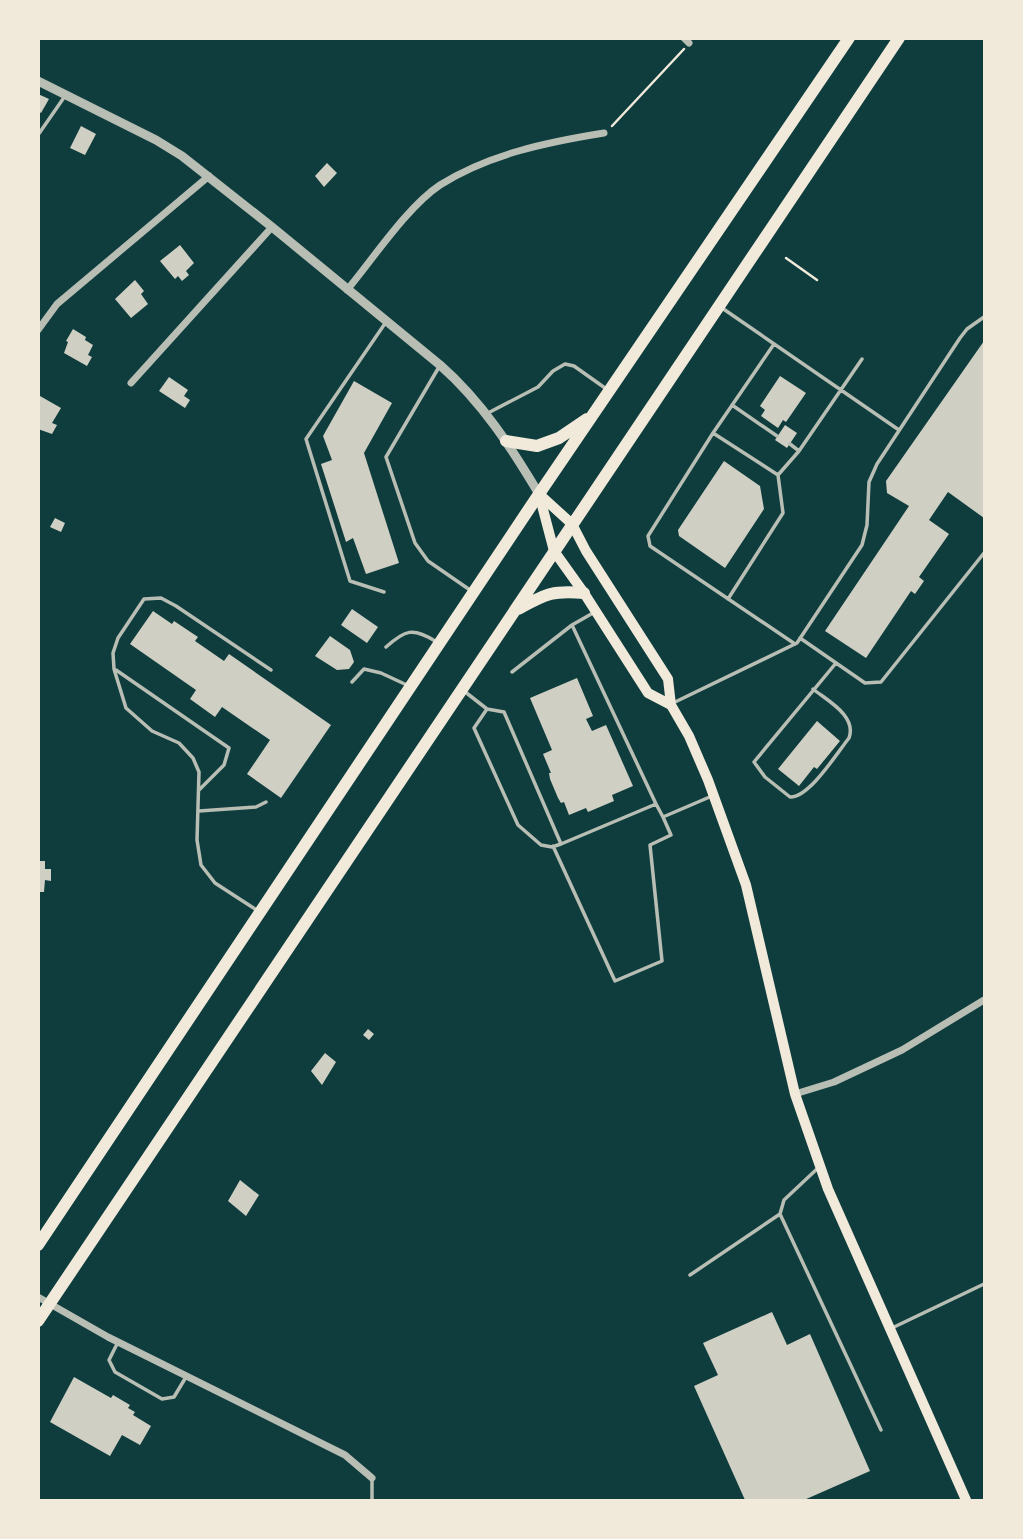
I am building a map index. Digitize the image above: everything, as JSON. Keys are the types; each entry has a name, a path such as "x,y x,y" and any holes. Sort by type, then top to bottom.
{"highway":[{"path":"38,1245 539,494 849,38"},
{"path":"38,1321 899,38"},
{"path":"506,441 537,446 559,438 593,415"},
{"path":"514,610 544,595 561,591 584,593"}],"main road":[{"path":"539,494 572,524 586,551 668,679 671,705 689,736 737,856 754,914 795,1094 820,1166 966,1500"},
{"path":"539,494 554,551 648,693 671,705"}],"street":[{"path":"38,80 156,140 209,177 440,365 487,414 539,494"},
{"path":"347,290 411,212 439,186 480,165 542,143 604,133"},
{"path":"38,330 57,304 209,177"},
{"path":"131,383 272,227"},
{"path":"795,1094 834,1082 902,1050 985,1000"},
{"path":"38,1297 118,1342 345,1455 372,1478"}],"lane":[{"path":"38,135 66,94"},
{"path":"719,306 899,430"},
{"path":"671,705 796,644 862,545 867,525 869,482 877,464 960,338 976,321 985,317"},
{"path":"384,592 350,581 306,439 386,322"},
{"path":"774,344 713,433 648,536 650,547 796,644"},
{"path":"728,599 783,513 778,475 799,451 862,359"},
{"path":"487,414 538,387 553,371 565,364 573,366 610,391"},
{"path":"440,365 386,457 415,543 428,561 474,593"},
{"path":"732,405 778,436"},
{"path":"713,433 778,475"},
{"path":"790,444 799,451"},
{"path":"800,638 865,683 881,681 985,553"},
{"path":"260,912 215,883 201,865 197,840 199,772 193,758 179,743 152,731 126,708 114,669 113,653 118,638 144,599 161,598 271,670"},
{"path":"512,672 572,625 595,612"},
{"path":"553,846 615,981 662,961 650,845 671,835 572,625"},
{"path":"386,647 400,635 414,631 440,644"},
{"path":"813,689 847,717 852,731 807,790 798,797 790,797 765,777 754,762 813,689 836,663"},
{"path":"352,682 364,668 411,687"},
{"path":"114,669 229,748 224,765 200,790"},
{"path":"461,690 487,709 504,712 561,844"},
{"path":"487,709 474,728 518,825 541,845 561,844 656,804"},
{"path":"663,817 714,795"},
{"path":"198,811 256,807 266,802"},
{"path":"690,1275 780,1213 784,1200 820,1166"},
{"path":"780,1213 881,1430"},
{"path":"890,1329 985,1284"},
{"path":"118,1342 109,1360 115,1372 162,1399 174,1398 187,1375"},
{"path":"372,1478 372,1500"}],"path":[{"path":"604,133 631,107 687,41"},
{"path":"786,258 817,280"}],"building":[{"path":"38,94 49,99 41,113 38,111"},
{"path":"81,126 96,134 85,155 70,148"},
{"path":"327,163 337,173 324,187 315,176"},
{"path":"180,245 194,263 186,271 189,275 182,281 178,276 175,279 160,261"},
{"path":"135,280 144,291 141,294 148,304 131,318 115,299"},
{"path":"73,329 93,345 88,355 92,357 87,366 64,353 68,342 66,341"},
{"path":"984,341 984,518 948,492 929,520 949,534 919,577 924,581 915,594 911,591 866,658 825,631 909,506 887,493 886,481"},
{"path":"780,376 806,393 786,422 783,420 778,428 761,416 765,410 760,406"},
{"path":"169,377 188,390 184,396 190,400 185,408 159,391"},
{"path":"354,381 392,403 364,453 399,563 366,574 353,538 346,542 321,464 332,460 323,436"},
{"path":"40,396 61,408 52,423 57,425 52,434 38,429"},
{"path":"785,425 797,433 787,448 775,440"},
{"path":"724,461 760,486 764,509 725,568 679,536 678,530"},
{"path":"55,518 65,523 61,532 50,527"},
{"path":"352,609 378,627 367,643 341,625"},
{"path":"153,611 198,637 195,641 224,661 229,654 331,725 281,798 247,774 270,740 222,707 215,717 190,699 196,690 130,644"},
{"path":"330,636 350,650 354,662 349,669 337,670 315,656"},
{"path":"577,678 593,716 586,719 592,731 606,725 633,786 612,795 614,801 588,812 586,808 569,815 550,779 551,773 543,754 552,750 530,698"},
{"path":"817,721 840,741 799,786 778,769"},
{"path":"38,861 45,861 45,869 51,869 51,881 45,880 44,892 38,892"},
{"path":"368,1029 374,1034 369,1040 363,1035"},
{"path":"325,1053 336,1062 322,1085 311,1071"},
{"path":"240,1180 259,1195 246,1216 228,1201"},
{"path":"772,1312 787,1345 810,1334 870,1471 804,1500 745,1500 694,1386 718,1375 703,1343"},
{"path":"74,1377 111,1398 113,1395 130,1405 128,1408 135,1412 133,1415 151,1426 140,1445 122,1435 110,1456 50,1422"}]}
